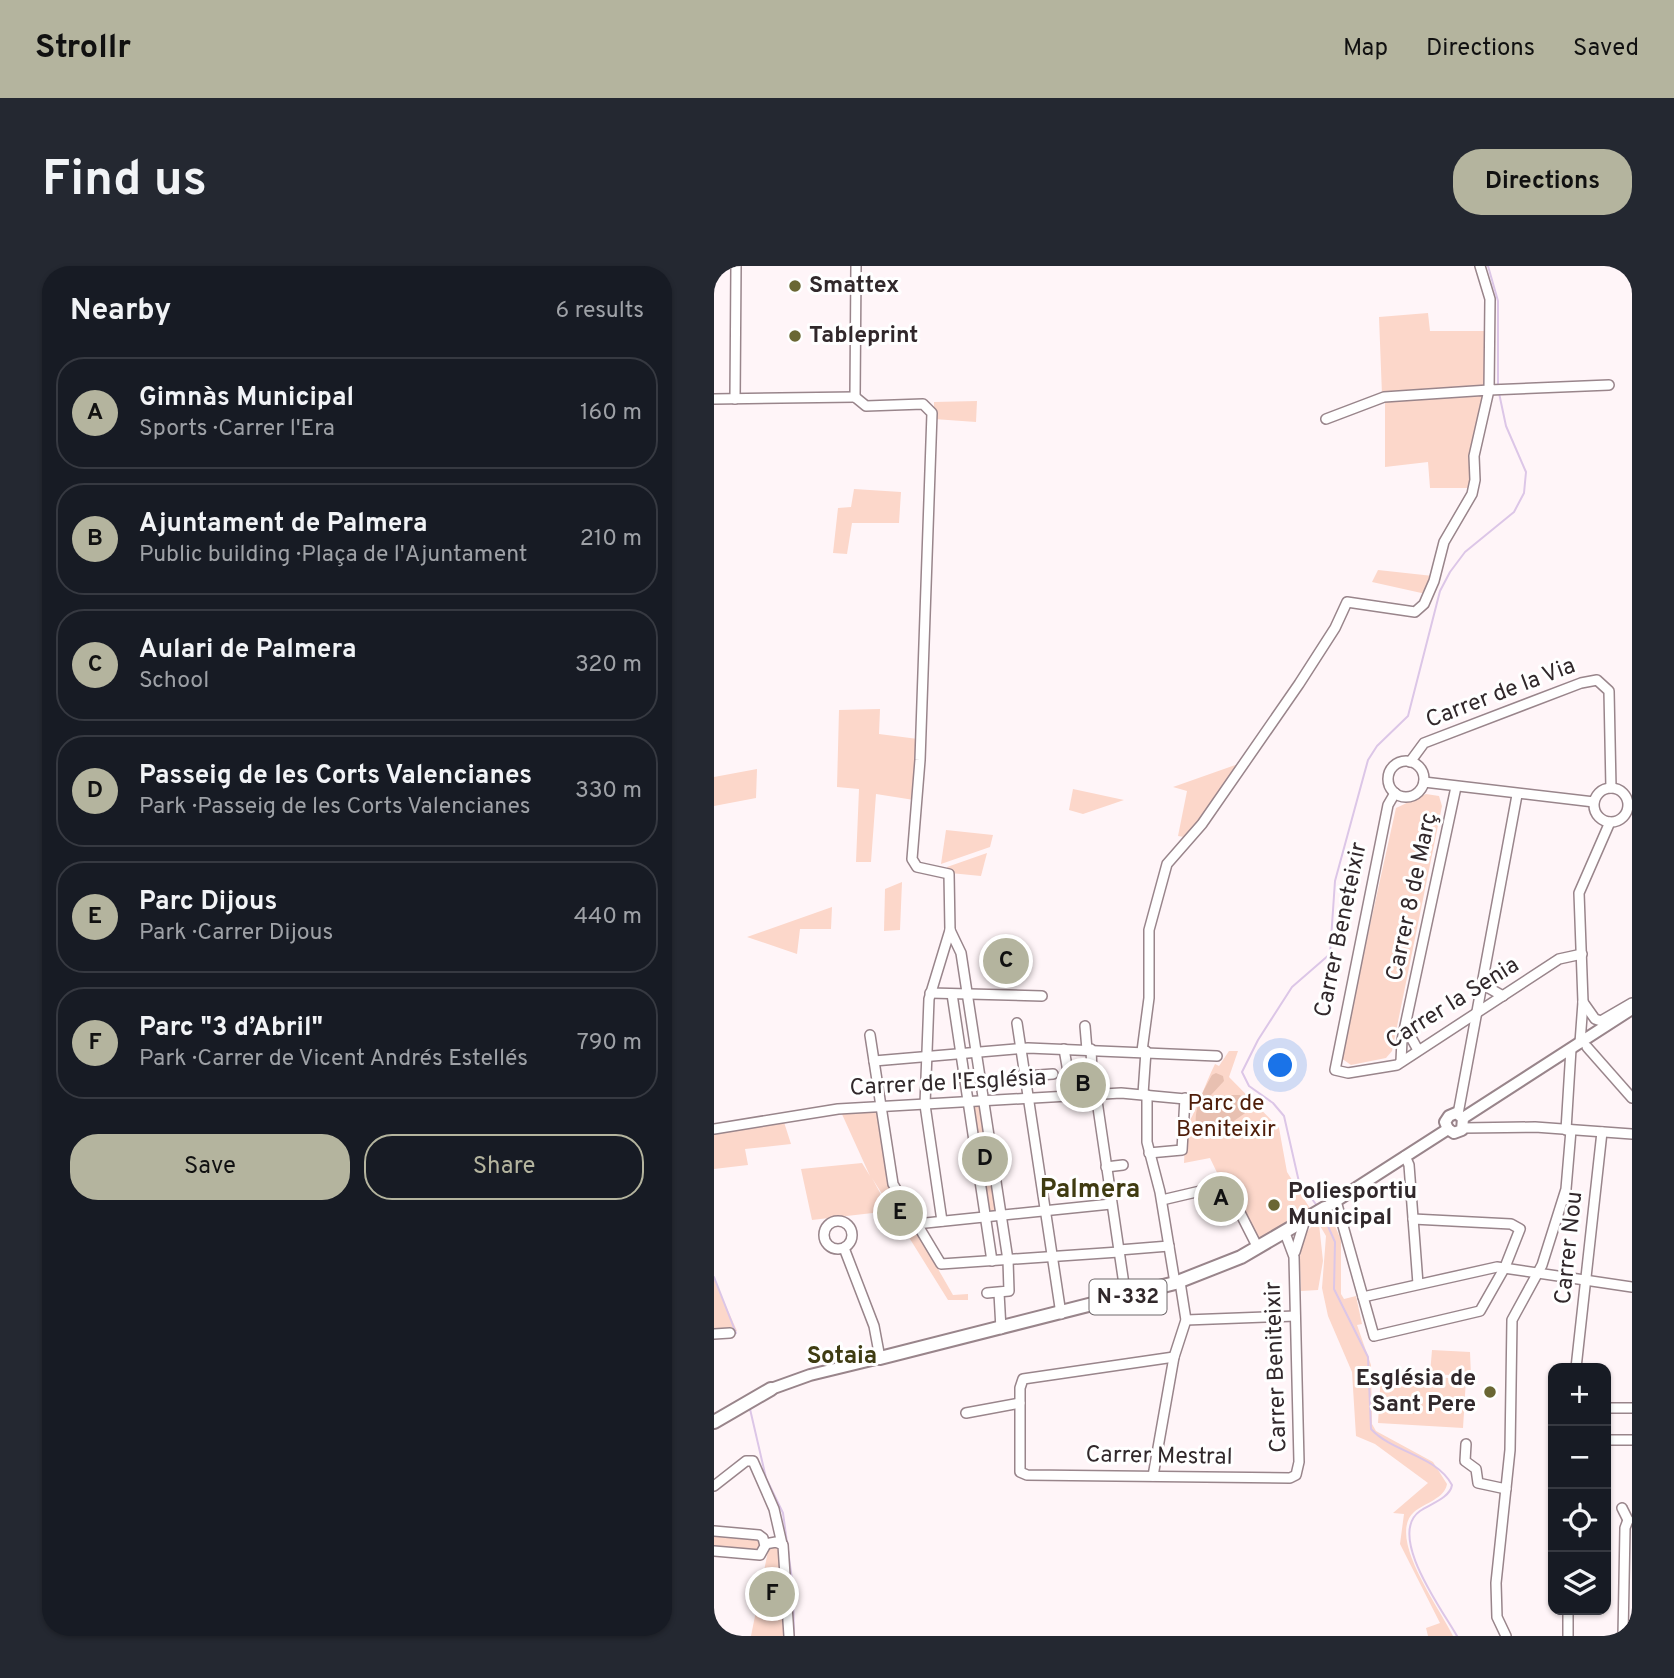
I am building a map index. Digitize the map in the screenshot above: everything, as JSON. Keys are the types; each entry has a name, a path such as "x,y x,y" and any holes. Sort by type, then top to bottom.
{"highway":[{"name":"N-332","path":"880,1358 1126,1298 1178,1282 1258,1248 1330,1205"},
{"path":"714,1422 771,1389"}],"main road":[{"path":"1448,1129 1455,1133 1461,1120 1582,1044 1632,1009"},
{"path":"1448,1129 1447,1119 1461,1120"},
{"path":"1330,1205 1448,1129"},
{"path":"771,1389 810,1375 880,1358"}],"street":[{"path":"735,399 736,266"},
{"path":"855,397 856,266"},
{"path":"1153,1475 1174,1357 1186,1320 1146,1129 1144,1051 1149,998 1149,930 1164,871 1172,856 1202,824 1246,760 1335,628 1347,602 1415,612 1424,604 1434,581 1444,542 1472,494 1474,456 1495,390 1490,299 1480,266"},
{"path":"1326,419 1384,397 1609,385"},
{"path":"714,399 855,397 866,406 923,404 932,413 920,760 912,859 917,867 949,874 950,930 930,993 925,1105 942,1221"},
{"name":"Carrer de la Via","path":"1410,762 1424,743 1587,681 1597,680 1609,691 1611,788"},
{"path":"1410,762 1422,771 1424,782 1415,795 1405,797 1395,793 1389,779 1392,769 1400,763 1410,762"},
{"path":"1424,782 1594,803"},
{"name":"Carrer 8 de Març","path":"1401,1061 1408,1014 1455,787"},
{"path":"1506,1636 1497,1617 1496,1583 1510,1450 1512,1320 1538,1271 1569,1180 1568,1130 1582,1044 1579,892 1610,822 1622,817 1630,806 1621,792 1611,788 1601,792 1594,803"},
{"name":"Carrer Beneteixir","path":"1340,1073 1335,1070 1334,1065 1388,805 1395,793"},
{"path":"1517,795 1476,1014 1461,1120 1632,1135"},
{"path":"1594,803 1600,817 1610,822"},
{"path":"950,930 960,948 1008,1260 1009,1291 986,1293"},
{"name":"Carrer la Senia","path":"1340,1073 1382,1069 1401,1061 1559,959 1582,954"},
{"path":"1484,972 1488,987 1503,996"},
{"path":"1484,972 1487,1007"},
{"path":"930,993 1042,996"},
{"path":"952,994 992,1261"},
{"path":"1583,1002 1595,1019 1601,1021 1632,1003"},
{"name":"Carrer 8 de Març","path":"1408,1014 1408,1032 1418,1050"},
{"path":"1017,1023 1062,1314"},
{"path":"1085,1026 1126,1298"},
{"path":"870,1035 893,1184 941,1264 1169,1246"},
{"path":"1582,1044 1632,1098"},
{"path":"874,1061 1021,1048 1217,1056"},
{"path":"1064,1049 1068,1072"},
{"path":"1025,1076 1053,1074"},
{"name":"Carrer de l'Església","path":"714,1129 838,1109 1094,1095 1145,1094 1196,1100"},
{"path":"1149,1153 1182,1150 1185,1098"},
{"name":"Carrer Nou","path":"1577,1363 1602,1132"},
{"path":"1405,1156 1409,1165 1418,1284"},
{"path":"1106,1167 1123,1165"},
{"path":"1162,1200 1226,1185 1258,1248"},
{"path":"916,1224 1111,1204"},
{"path":"1330,1205 1374,1336 1480,1311 1505,1267 1520,1229 1517,1225 1413,1219"},
{"name":"Carrer Beniteixir","path":"1296,1475 1299,1462 1294,1257 1296,1242 1308,1219"},
{"name":"Carrer Beniteixir","path":"1288,1231 1296,1242"},
{"name":"Carrer Beniteixir","path":"1288,1231 1294,1257"},
{"path":"844,1248 874,1326 880,1358"},
{"path":"1363,1297 1505,1267 1632,1287"},
{"path":"999,1293 1001,1328"},
{"path":"1186,1320 1295,1316"},
{"path":"714,1334 730,1333"},
{"path":"966,1413 1020,1403 1022,1380 1174,1357"},
{"name":"Carrer Mestral","path":"1020,1403 1021,1474 1296,1475"},
{"path":"1611,1408 1632,1408"},
{"path":"1611,1440 1632,1440"},
{"path":"1466,1444 1465,1461 1476,1469 1478,1483 1506,1489"},
{"path":"714,1486 750,1459 755,1464 774,1509 782,1544 786,1566 789,1636"},
{"path":"1622,1508 1630,1519 1625,1528 1623,1636"},
{"path":"714,1531 759,1535 765,1544"},
{"path":"765,1544 782,1544"},
{"path":"714,1551 760,1555 765,1544"},
{"path":"1568,1615 1568,1636"}],"green space":[{"path":"1428,313 1430,331 1486,331 1484,396 1471,488 1430,488 1428,462 1385,467 1385,401 1382,395 1379,317"},
{"path":"977,401 976,422 934,419 934,402"},
{"path":"854,489 901,492 899,523 852,523 847,554 833,553 838,508 851,507"},
{"path":"1378,570 1433,576 1426,594 1372,582"},
{"path":"880,709 879,734 918,739 914,800 876,794 871,862 856,862 859,789 837,787 839,710"},
{"path":"1241,763 1200,823 1184,837 1178,836 1187,791 1173,787"},
{"path":"757,769 756,798 714,806 714,777"},
{"path":"1073,789 1124,800 1083,814 1069,810"},
{"path":"1426,794 1439,796 1442,806 1392,1051 1386,1058 1351,1065 1341,1058 1396,808"},
{"path":"946,830 993,835 990,847 941,864"},
{"path":"987,853 981,876 950,873 947,867"},
{"path":"902,882 900,930 884,931 885,889"},
{"path":"832,907 831,929 800,929 797,954 747,937"},
{"name":"Parc de Beniteixir","path":"1229,1051 1238,1051 1229,1077 1279,1128 1287,1172 1311,1210 1259,1241 1243,1212 1232,1179 1221,1181 1210,1158 1184,1163 1186,1122 1189,1122 1193,1115 1215,1064 1219,1066"},
{"name":"Parc de Beniteixir","path":"1216,1073 1223,1076 1224,1081 1211,1095 1214,1105 1218,1106 1231,1095 1240,1095 1246,1101 1248,1111 1231,1123 1216,1123 1212,1131 1202,1133 1197,1130 1197,1108 1212,1075"},
{"path":"982,1105 998,1212 987,1213 971,1106"},
{"path":"879,1111 891,1187 953,1295 968,1294 968,1300 948,1300 872,1178 890,1211 812,1220 801,1169 862,1163 870,1176 841,1112"},
{"path":"783,1119 791,1144 745,1149 748,1165 714,1169 714,1131"},
{"path":"1329,1212 1341,1240 1341,1294 1344,1299 1356,1296 1362,1324 1357,1325 1371,1365 1372,1424 1376,1431 1433,1462 1447,1484 1439,1497 1414,1512 1407,1523 1406,1538 1418,1573 1453,1636 1428,1636 1426,1628 1440,1623 1400,1544 1404,1514 1393,1513 1428,1483 1375,1444 1356,1436 1352,1372 1328,1316 1322,1288 1326,1236 1319,1224 1323,1261 1318,1290 1301,1291 1300,1256 1304,1237 1318,1220"},
{"path":"714,1279 737,1331 714,1332"},
{"path":"1432,1350 1470,1352 1471,1376 1430,1374"},
{"path":"1381,1374 1466,1379 1463,1428 1378,1423"},
{"path":"714,1533 761,1538 761,1552 714,1548"},
{"path":"769,1546 779,1546 785,1636 751,1636"}],"waterway":[{"path":"1488,266 1498,301 1498,388"},
{"path":"1318,1207 1299,1182 1284,1116 1273,1103 1249,1086 1242,1072 1258,1040 1292,987 1330,954 1335,881 1368,760 1377,746 1408,716 1440,591 1465,552 1514,512 1524,493 1526,472 1506,426 1499,393"},
{"path":"1323,1215 1335,1242 1334,1289 1368,1357 1371,1429 1391,1444 1436,1467 1452,1485 1448,1494 1420,1511 1411,1522 1409,1537 1420,1573 1457,1636"},
{"path":"714,1277 736,1333"},
{"path":"750,1409 766,1478 783,1513 793,1587 794,1636"}],"place":[{"name":"Smattex","path":"795,286"},
{"name":"Tableprint","path":"795,336"},
{"name":"Aulari de Palmera","path":"1006,961"},
{"name":"Ajuntament de Palmera","path":"1083,1085"},
{"name":"Passeig de les Corts Valencianes","path":"985,1159"},
{"name":"Gimnàs Municipal","path":"1221,1199"},
{"name":"Poliesportiu Municipal","path":"1274,1205"},
{"name":"Parc Dijous","path":"900,1213"},
{"name":"Església de Sant Pere","path":"1490,1392"},
{"name":"Parc \"3 d’Abril\"","path":"772,1594"}],"district":[{"name":"Palmera","path":"1090,1190"},
{"name":"Sotaia","path":"842,1357"}]}
